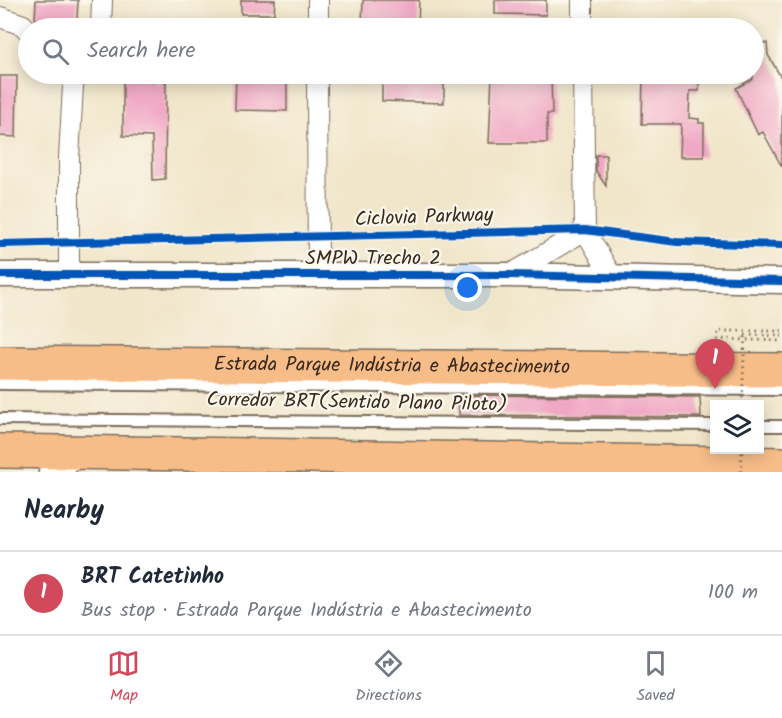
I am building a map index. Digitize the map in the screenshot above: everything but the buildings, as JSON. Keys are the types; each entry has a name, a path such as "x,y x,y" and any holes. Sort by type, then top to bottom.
{"highway":[{"name":"Estrada Parque Indústria e Abastecimento","path":"0,363 782,370"},
{"path":"0,452 782,464"}],"street":[{"path":"101,18 102,0"},
{"path":"318,0 318,18"},
{"path":"582,0 582,18"},
{"path":"0,17 18,23"},
{"path":"69,276 71,84"},
{"path":"317,84 315,161 318,275"},
{"path":"583,84 585,230 612,278"},
{"path":"510,275 585,230"},
{"name":"SMPW Trecho 2","path":"0,275 510,275 782,281"}],"lane":[{"path":"0,384 782,390"},
{"name":"Corredor BRT(Sentido Plano Piloto)","path":"0,419 710,425"},
{"path":"764,426 782,426"}],"path":[{"path":"782,330 718,331 717,339 782,341"},
{"path":"742,400 745,335 782,336"},
{"path":"741,454 741,472"}],"cycle path":[{"name":"Ciclovia Parkway","path":"0,244 585,230 677,242 782,245"},
{"path":"0,275 510,275 782,281"}],"place":[{"name":"BRT Catetinho","path":"715,389"}]}
